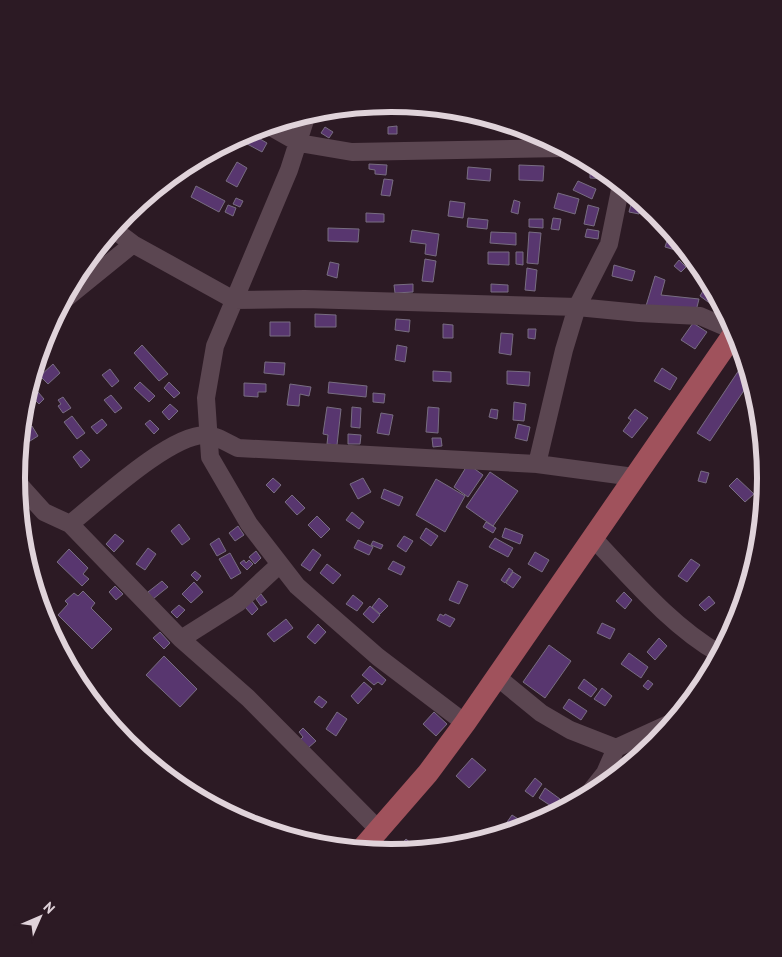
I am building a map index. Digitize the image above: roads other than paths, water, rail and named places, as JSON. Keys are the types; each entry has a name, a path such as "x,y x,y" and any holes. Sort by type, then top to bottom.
{"main road":[{"path":"366,844 428,773 465,722 730,340"}],"street":[{"path":"304,123 299,143 215,346 206,398 207,435 210,457 249,524 297,586 378,657 465,722"},
{"path":"277,131 299,143 352,152 549,148"},
{"path":"537,464 564,350 577,307 608,244 619,192"},
{"path":"119,234 133,244 234,300 577,307 639,314 700,316 724,327"},
{"path":"78,288 133,244"},
{"path":"70,524 144,465 178,442 207,435 238,448 537,464 634,477"},
{"path":"26,494 44,512 70,524 181,638 248,698 380,830"},
{"path":"593,538 644,592 704,645 714,650"},
{"path":"181,638 238,603 280,564"},
{"path":"497,676 541,713 570,730 616,748"},
{"path":"605,776 616,748 657,729"}]}
